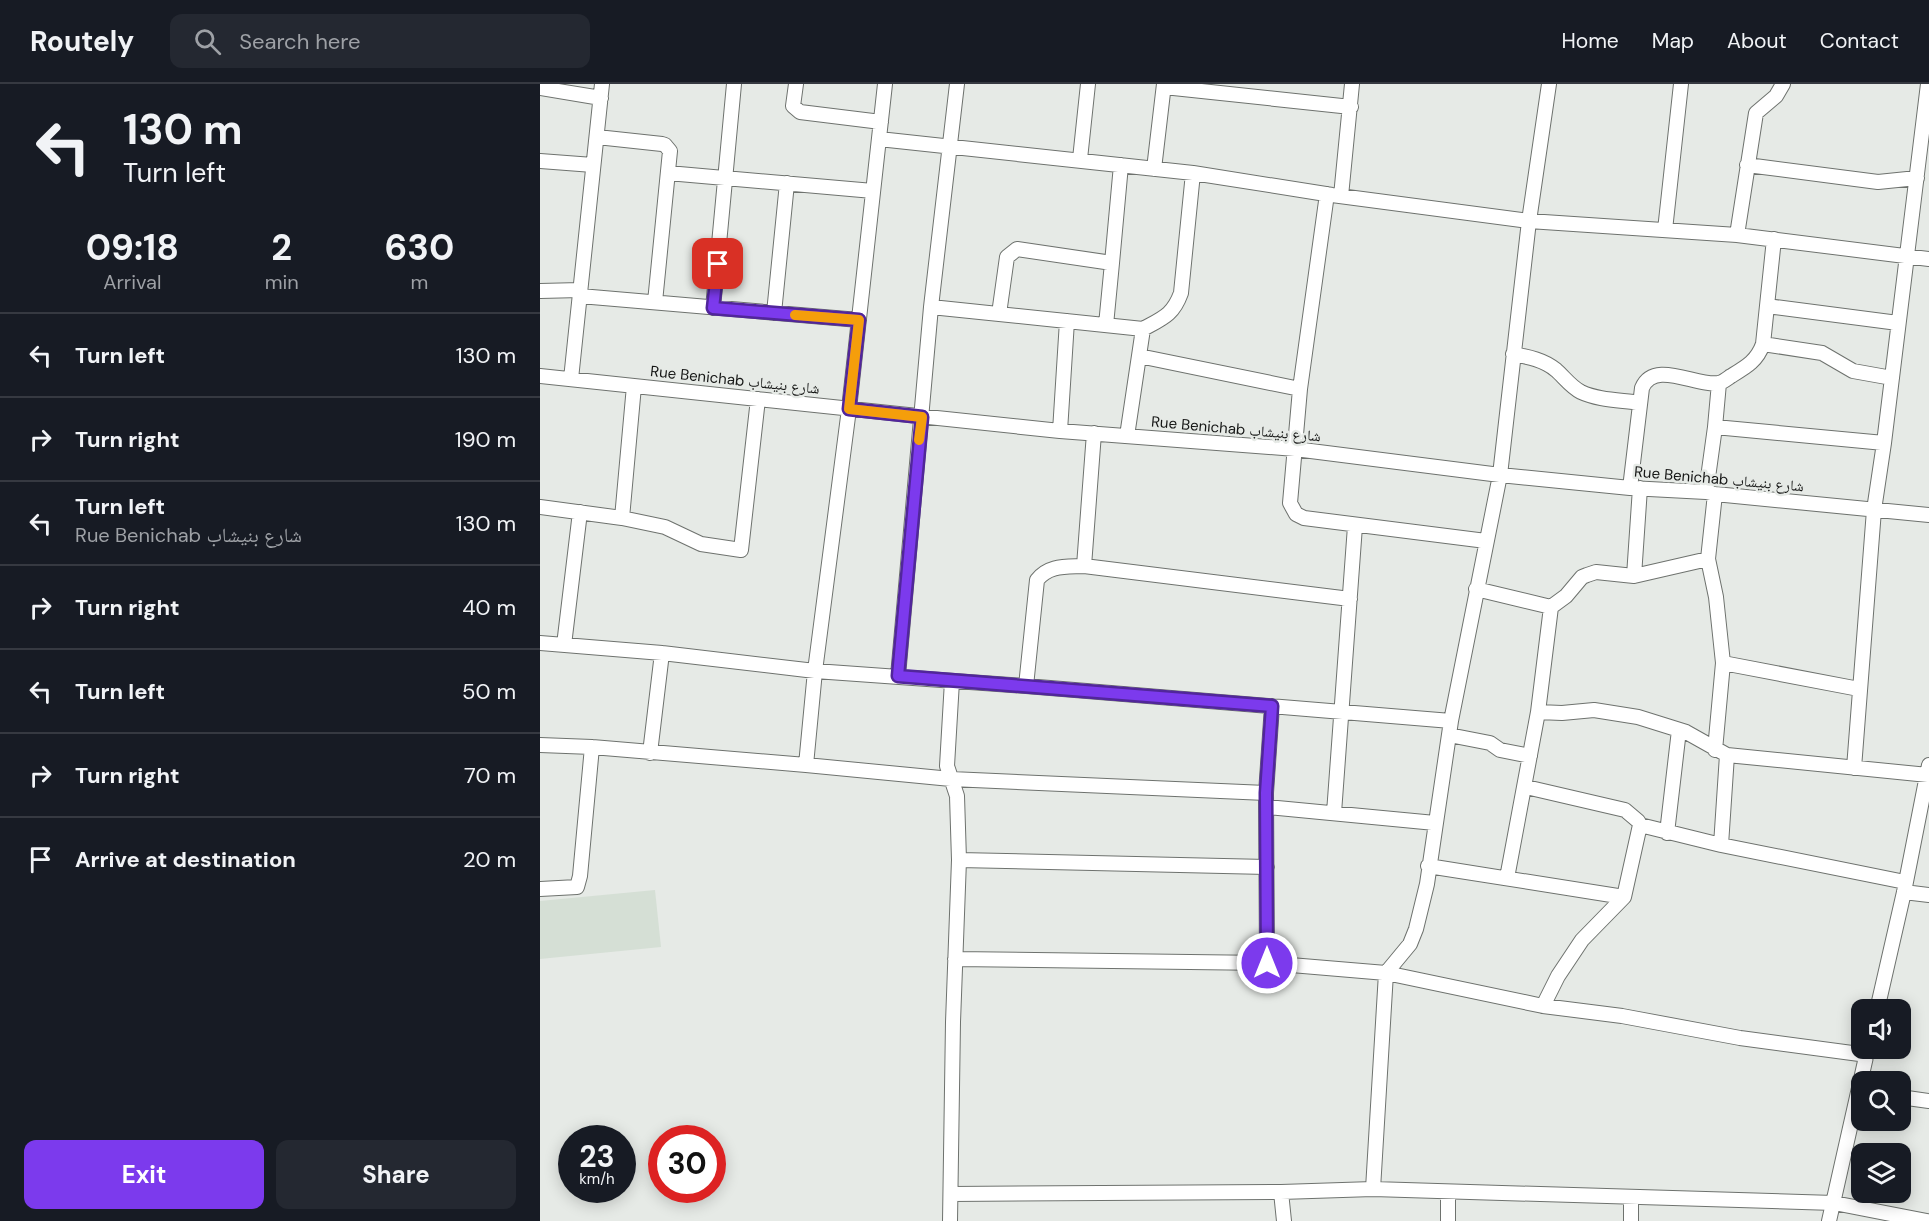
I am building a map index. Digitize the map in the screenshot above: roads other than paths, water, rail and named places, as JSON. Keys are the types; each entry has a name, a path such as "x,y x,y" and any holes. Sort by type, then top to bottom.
{"street":[{"path":"713,308 734,84"},
{"path":"796,84 794,106 800,112 881,122"},
{"path":"806,765 815,670 849,409 885,84"},
{"path":"898,676 931,307 957,84"},
{"path":"1080,159 1088,84"},
{"path":"1353,84 1300,389 1290,503 1296,514 1304,518 1486,541"},
{"path":"1373,1189 1386,973 1410,944 1427,884 1450,728 1500,475 1529,221 1549,84"},
{"path":"1665,230 1681,84"},
{"path":"1737,235 1756,113 1776,96 1783,84"},
{"path":"1854,768 1874,510 1928,84"},
{"path":"1154,169 1164,85 1351,106"},
{"path":"540,88 602,91 571,379"},
{"path":"597,137 665,145 670,151 655,302"},
{"path":"879,139 1080,159 1192,173 1529,221 1737,235 1929,259"},
{"path":"540,161 594,165"},
{"path":"1106,325 1121,165"},
{"path":"1747,165 1878,182 1917,178"},
{"path":"668,173 873,191"},
{"path":"931,307 1143,329 1176,307 1181,293 1192,173"},
{"path":"774,313 787,183"},
{"path":"1635,576 1635,488 1640,403 1644,383 1651,376 1659,374 1719,383 1752,362 1762,344 1774,239"},
{"path":"999,314 1007,257 1017,249 1112,263"},
{"path":"540,291 859,320"},
{"path":"1767,306 1898,322"},
{"path":"1060,431 1067,321"},
{"path":"1127,436 1143,329"},
{"path":"1762,344 1822,353 1853,371 1892,378"},
{"path":"1513,354 1547,364 1582,393 1600,398 1640,403"},
{"path":"1139,356 1300,389"},
{"name":"Rue Benichab شارع بنيشاب","path":"540,376 1060,431 1295,449 1500,475 1929,515"},
{"path":"1719,383 1708,559 1716,597 1723,663 1721,845"},
{"path":"622,518 634,386"},
{"path":"540,507 622,518 665,527 700,544 741,550 758,399"},
{"path":"1715,427 1884,443"},
{"path":"1084,566 1094,433"},
{"path":"564,645 580,512"},
{"path":"1334,813 1355,526"},
{"path":"1507,878 1526,787 1551,607 1566,596 1582,577 1596,572 1635,576 1708,559"},
{"path":"1026,686 1037,580 1045,571 1052,568 1084,566 1350,599"},
{"path":"1476,589 1551,607"},
{"path":"540,643 662,653 815,670 1340,712 1450,728 1490,743 1500,750 1530,756"},
{"path":"650,753 662,653"},
{"path":"1723,663 1859,689"},
{"path":"950,1221 955,959 960,860 957,796 947,758 952,681"},
{"path":"1267,963 1266,793 1272,706"},
{"path":"1538,712 1562,713 1594,710 1638,717 1686,732 1721,752 1854,768 1928,770 1925,806 1904,887 1879,999"},
{"path":"1667,832 1678,730"},
{"path":"540,745 592,747 951,779 1266,793"},
{"path":"540,889 577,887 580,876 592,747"},
{"path":"1526,787 1625,810 1638,820 1640,825 1624,897 1582,940 1568,959 1543,1006"},
{"path":"1267,807 1435,823"},
{"path":"1640,825 1904,887 1929,895"},
{"path":"960,860 1267,867"},
{"path":"1428,866 1624,897"},
{"path":"955,959 1267,963 1386,973 1543,1006 1622,1016 1740,1038 1851,1050"},
{"path":"1911,1099 1929,1101"},
{"path":"1829,1221 1851,1130"},
{"path":"951,1194 1281,1192 1373,1189 1834,1203 1927,1221"},
{"path":"1281,1192 1284,1221"},
{"path":"1448,1192 1448,1221"},
{"path":"1630,1221 1631,1197"}]}
